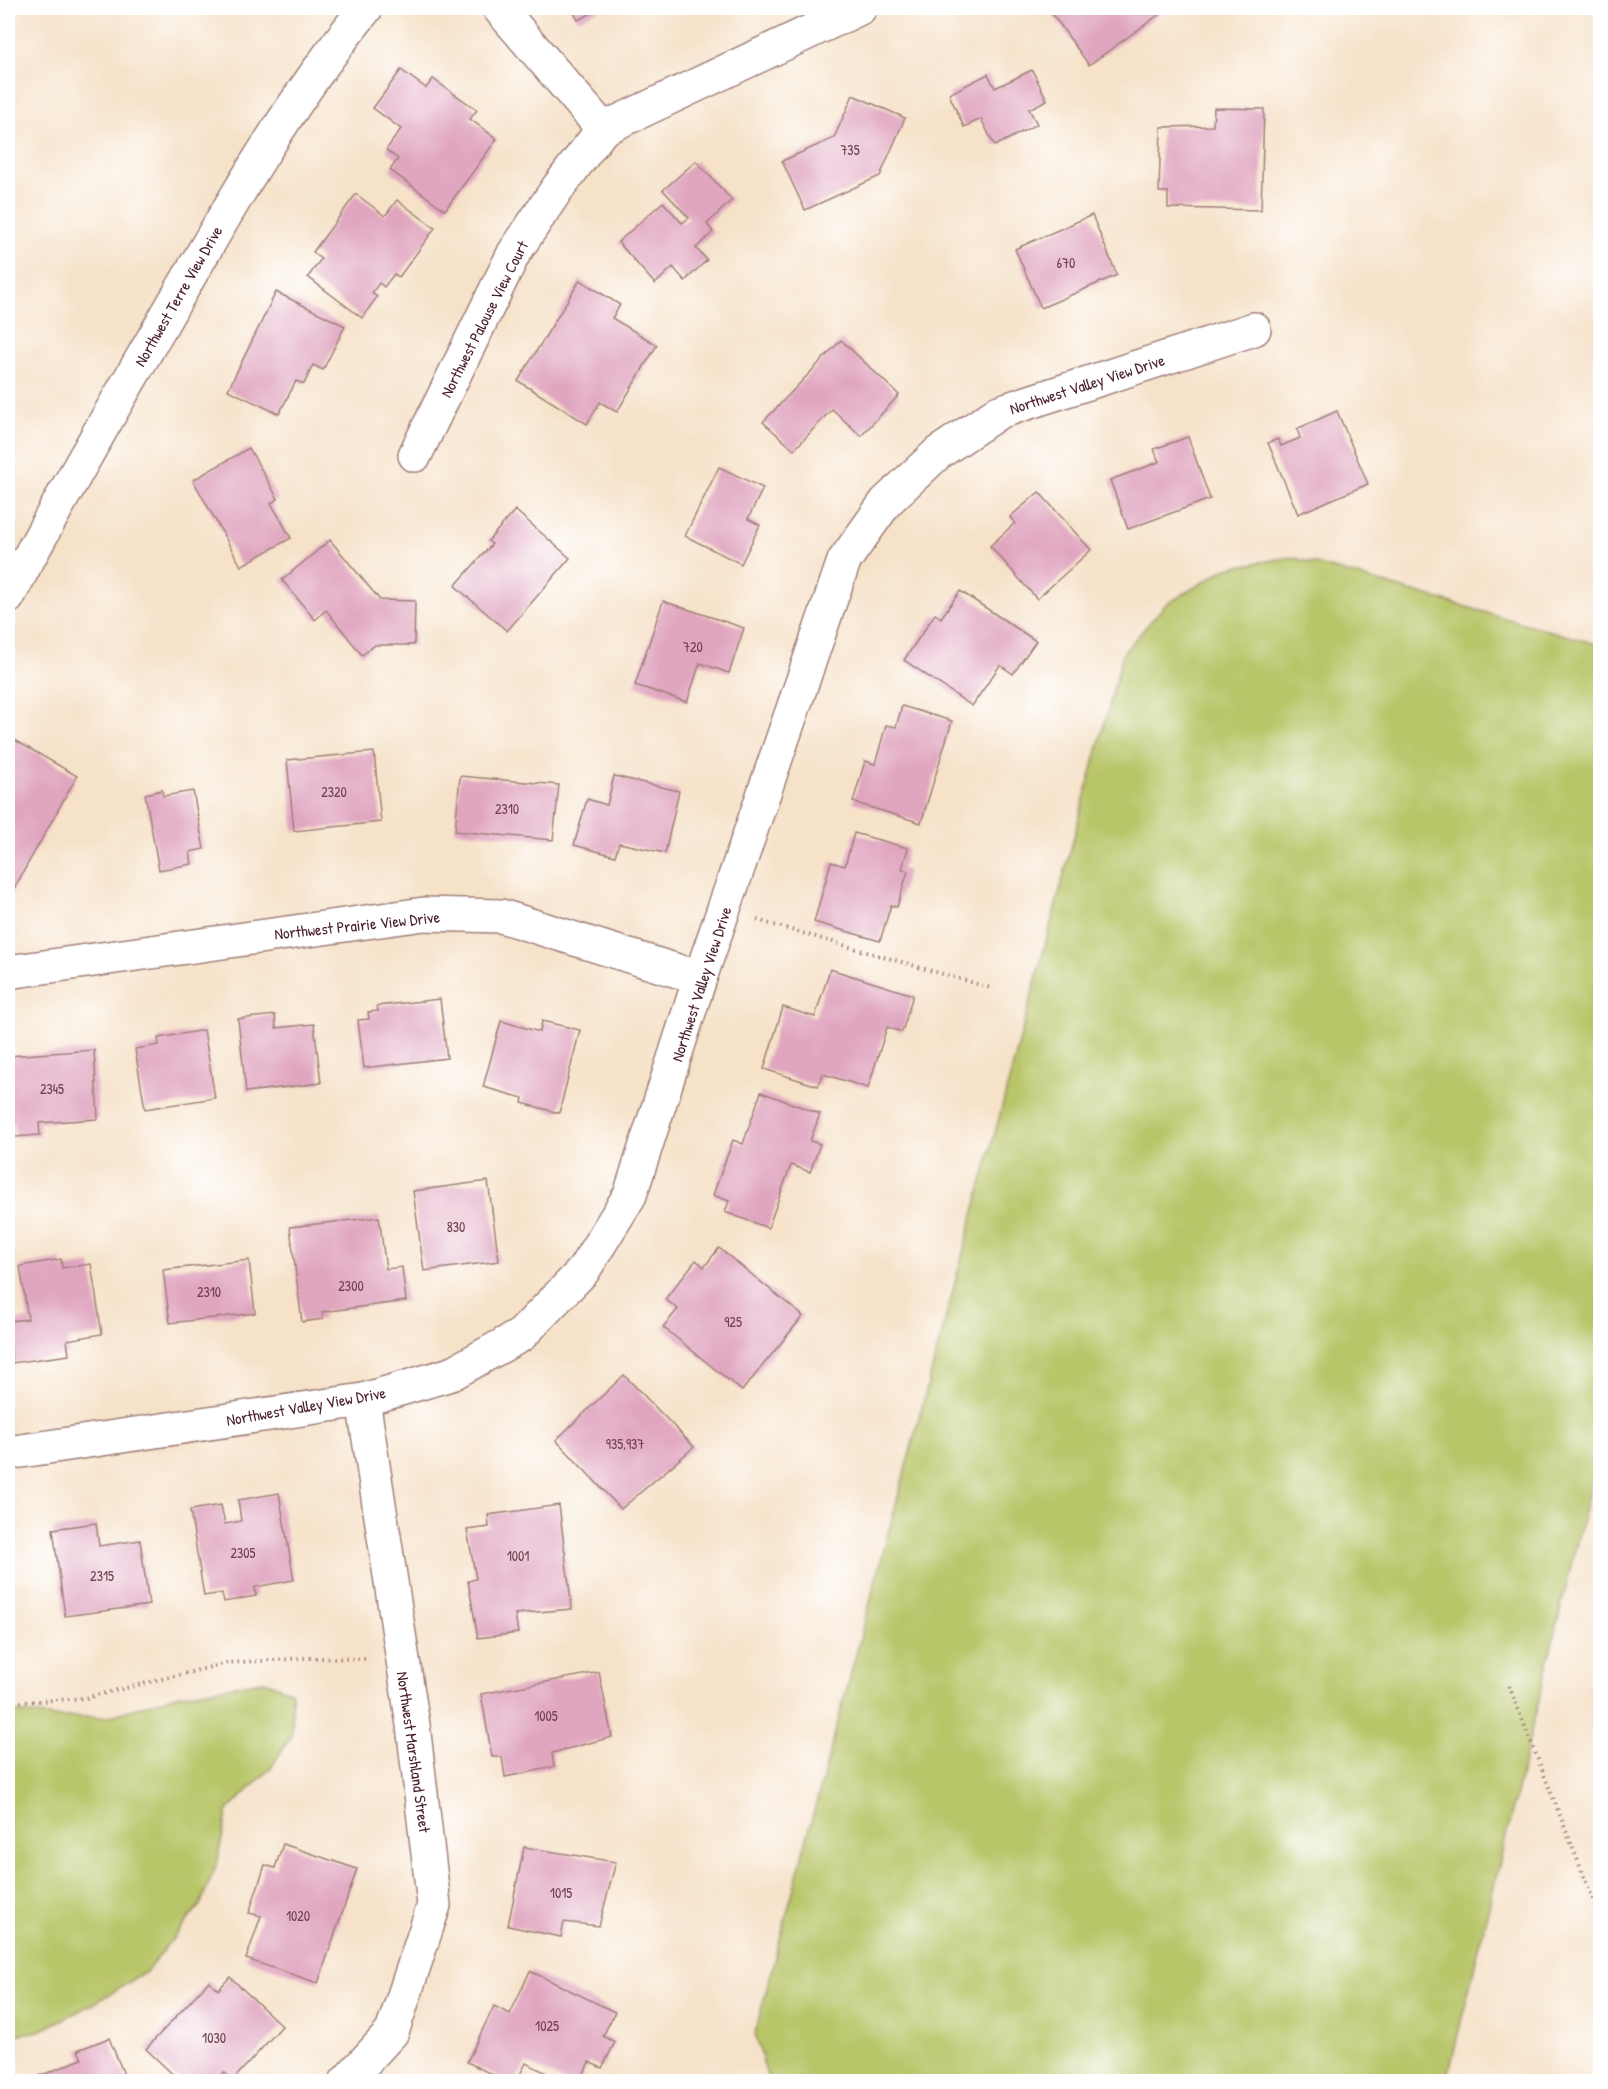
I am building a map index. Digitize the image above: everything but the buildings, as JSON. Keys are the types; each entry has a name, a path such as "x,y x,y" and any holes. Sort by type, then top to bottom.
{"street":[{"name":"Northwest Terre View Drive","path":"8,597 48,521 236,196 285,116 333,48 366,8"},
{"path":"499,8 603,129"},
{"name":"Northwest Palouse View Court","path":"415,455 514,254 557,189 603,129 860,8"},
{"name":"Northwest Valley View Drive","path":"8,1453 363,1400 451,1374 521,1335 583,1271 630,1195 700,978 844,561 886,502 938,453 999,412 1254,329"},
{"name":"Northwest Prairie View Drive","path":"8,972 424,914 501,916 700,978"},
{"name":"Northwest Marshland Street","path":"346,2082 392,2032 434,1905 413,1725 401,1659 363,1400"}],"path":[{"path":"725,910 991,988"},
{"path":"8,1703 85,1698 227,1663 305,1658 401,1659"},
{"path":"1509,1686 1600,1917"}],"green space":[{"path":"1291,557 1600,645 1600,1446 1449,2072 1444,2082 775,2081 767,2076 755,2033 1123,653 1165,605 1227,568"},
{"path":"264,1681 292,1692 292,1734 271,1768 228,1810 216,1866 200,1905 146,1972 95,2003 40,2031 8,2036 8,1711 54,1717 108,1717 177,1695"}]}
